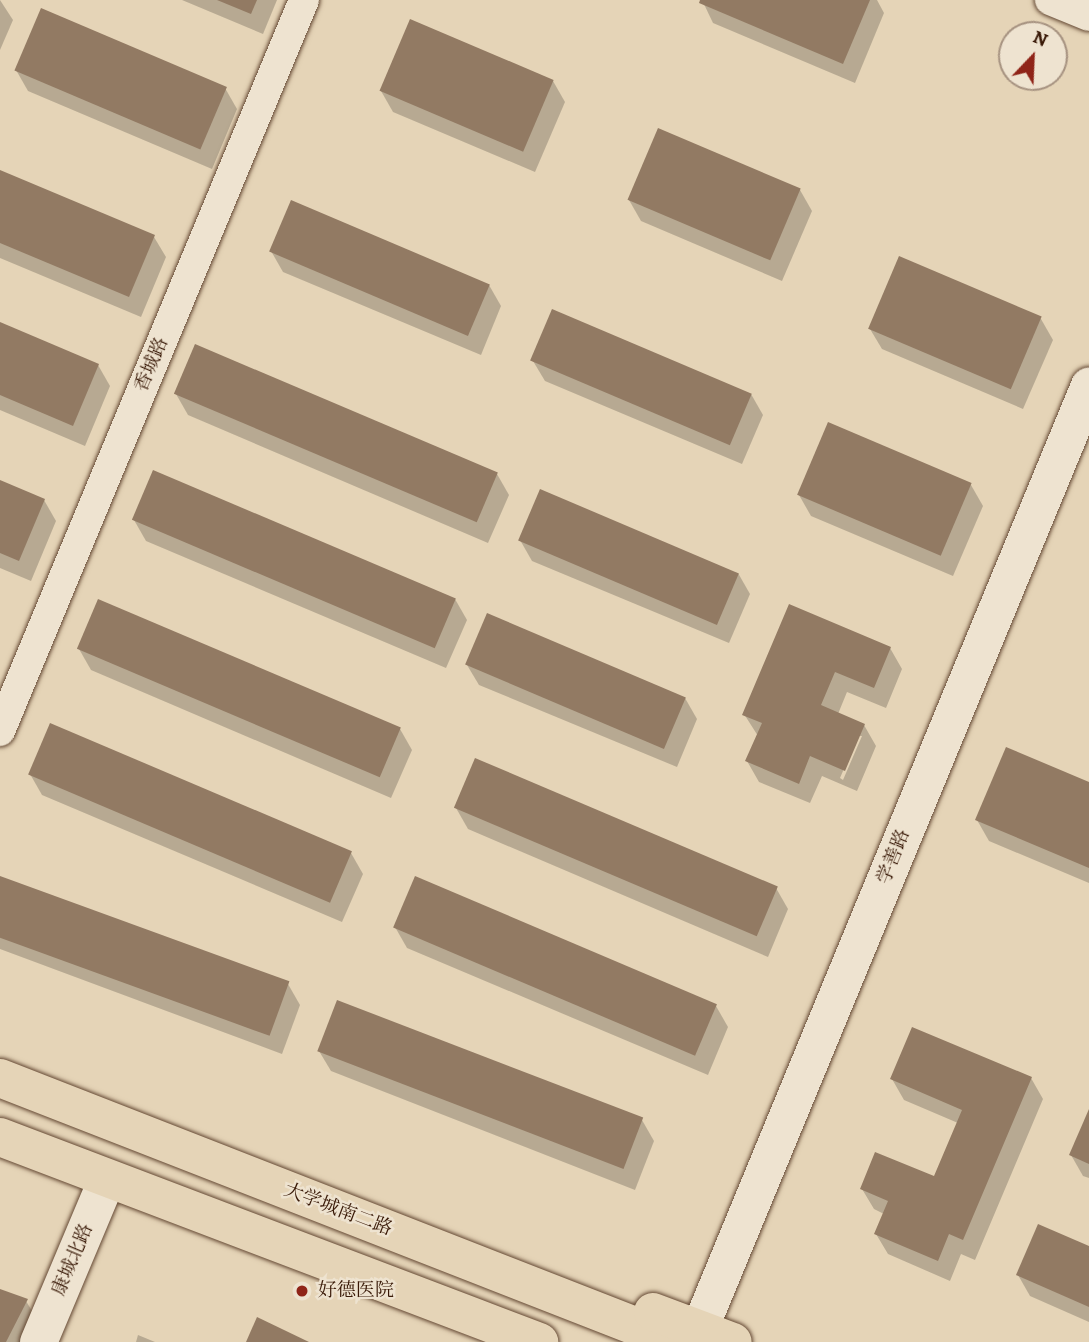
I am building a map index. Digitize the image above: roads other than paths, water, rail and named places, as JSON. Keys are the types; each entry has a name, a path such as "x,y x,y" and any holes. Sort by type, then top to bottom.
{"highway":[{"name":"大学城南二路","path":"0,1078 430,1246 702,1338"},
{"path":"0,1137 539,1342"}],"street":[{"name":"香城路","path":"0,731 304,0"},
{"path":"1050,0 1089,16"},
{"name":"学善路","path":"702,1338 1089,385"},
{"name":"康城北路","path":"38,1342 107,1178"}],"place":[{"name":"好德医院","path":"302,1291"}]}
